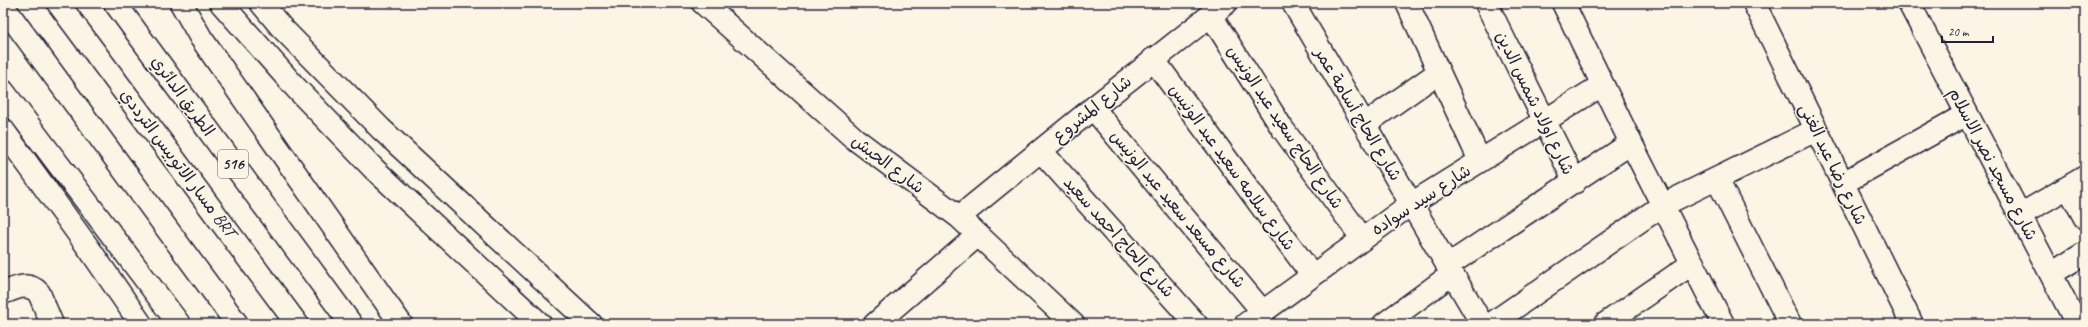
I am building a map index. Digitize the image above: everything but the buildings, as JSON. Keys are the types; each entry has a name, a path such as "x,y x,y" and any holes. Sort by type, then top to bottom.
{"main road":[{"name":"مسار الاتوبيس الترددي BRT","path":"58,3 298,324"},
{"name":"الطريق الدائري","path":"115,3 351,324"},
{"path":"181,3 201,38 401,324"},
{"path":"221,3 296,88 374,169 540,324"},
{"path":"261,3 281,27 381,129 591,324"},
{"name":"شارع الحبش","path":"703,3 855,139 959,217 1073,324"},
{"name":"شارع الحاج أسامة عمر","path":"1293,3 1482,324"},
{"path":"1407,3 1480,161"},
{"name":"شارع اولاد شمس الدين","path":"1486,3 1574,182"},
{"path":"1563,3 1602,85 1723,324"},
{"name":"شارع رضا عبد الغنى","path":"1754,3 1912,324"},
{"name":"شارع مسجد نصر الاسلام","path":"1909,3 2077,324"},
{"path":"3,6 43,58 237,324"},
{"name":"شارع المشروع","path":"959,217 1153,59 1218,9"},
{"name":"شارع الحاج سعيد عبد الونيس","path":"1218,9 1282,128 1362,238"},
{"name":"شارع سلامه سعيد عبد الونيس","path":"1153,59 1312,275"},
{"path":"1365,124 1439,72"},
{"name":"شارع سيد سواده","path":"1254,318 1362,238 1411,204 1602,85"},
{"path":"3,91 179,324"},
{"name":"شارع مسعد سعيد عبد الونيس","path":"1093,108 1254,318"},
{"path":"1843,183 1967,114"},
{"path":"3,130 90,250 141,324"},
{"path":"1491,324 1663,205 1816,130"},
{"path":"1384,324 1450,270 1631,143"},
{"name":"شارع الحاج احمد سعيد","path":"1041,151 1196,324"},
{"path":"1717,179 1790,324"},
{"path":"2020,215 2077,182 2085,218"},
{"path":"875,324 978,235"},
{"path":"2050,274 2085,253"},
{"path":"1605,324 1693,263"},
{"path":"3,293 25,286 31,286 39,293 52,324"}]}
